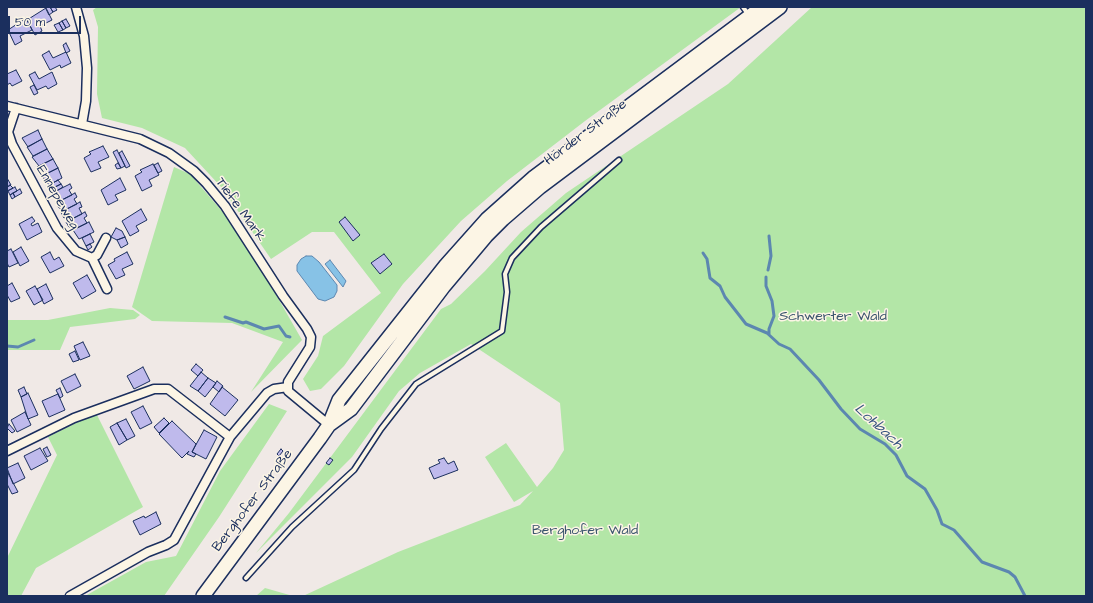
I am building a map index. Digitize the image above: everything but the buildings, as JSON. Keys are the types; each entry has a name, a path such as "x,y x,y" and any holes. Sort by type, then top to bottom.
{"main road":[{"name":"Hörder Straße","path":"425,301 467,241 517,192 746,11 762,7"},
{"name":"Hörder Straße","path":"425,301 486,236 540,187 780,7"},
{"name":"Berghofer Straße","path":"203,596 329,425 339,400 425,301"}],"street":[{"path":"76,7 84,36 87,68 86,101 82,124"},
{"name":"Tiefe Mark","path":"7,106 140,139 155,146 194,171 218,196 311,337 310,347 291,376 288,382 288,387"},
{"name":"Ennepeweg","path":"16,108 8,132 12,144 57,228 76,250 92,258"},
{"path":"106,238 97,255 92,258 107,289"},
{"path":"70,596 148,552 174,540 230,437 264,396 274,389 288,387 290,394 329,425"},
{"path":"7,451 74,418 154,389 168,389 230,437"}],"lane":[{"path":"246,578 292,527 354,470 381,429 416,384 502,331 507,292 505,274 512,258 541,227 619,160"}],"green space":[{"path":"97,7 741,7 585,121 507,181 461,221 403,284 344,366 321,389 310,391 303,379 318,356 323,336 381,293 334,232 312,232 271,259 222,188 185,148 142,128 102,118 97,94 98,27 93,10"},
{"name":"Schwerter Wald","path":"812,7 1086,7 1086,596 303,596 398,552 520,505 533,491 514,502 485,457 506,443 537,487 553,468 564,450 560,403 471,344 420,373 399,391 352,457 256,553 289,513 441,309 451,304 485,271 521,232 566,193 728,84"},
{"path":"174,167 190,174 227,217 263,272 302,340 251,392 283,342 232,323 152,321 132,307"},
{"path":"110,308 133,310 140,315 135,319 70,327 60,350 7,350 7,320 48,320"},
{"path":"269,404 287,411 219,517 164,596 85,596 146,562 176,556 220,471"},
{"path":"96,413 143,507 36,568 21,596 7,596 7,558 57,455 48,437"},
{"path":"265,588 293,596 256,596"}],"water":[{"path":"306,256 312,256 319,262 337,285 337,291 334,297 325,301 318,299 297,271 297,265 301,259"},
{"path":"330,260 346,281 343,287 325,264"}],"waterway":[{"path":"768,270 771,256 769,236"},
{"name":"Lohbach","path":"703,253 707,259 710,278 720,286 725,297 746,324 767,333 779,344 790,349 819,380 841,409 860,429 885,444 896,455 907,476 925,489 937,510 942,524 954,530 982,562 1009,572 1015,577 1025,596"},
{"path":"766,277 766,286 772,301 774,316 769,329 769,334"},
{"path":"225,317 243,323 246,322 264,329 279,326 286,336 290,337"},
{"path":"7,346 18,347 34,340"}],"park label":[{"name":"Berghofer Wald","path":"585,531"}]}
